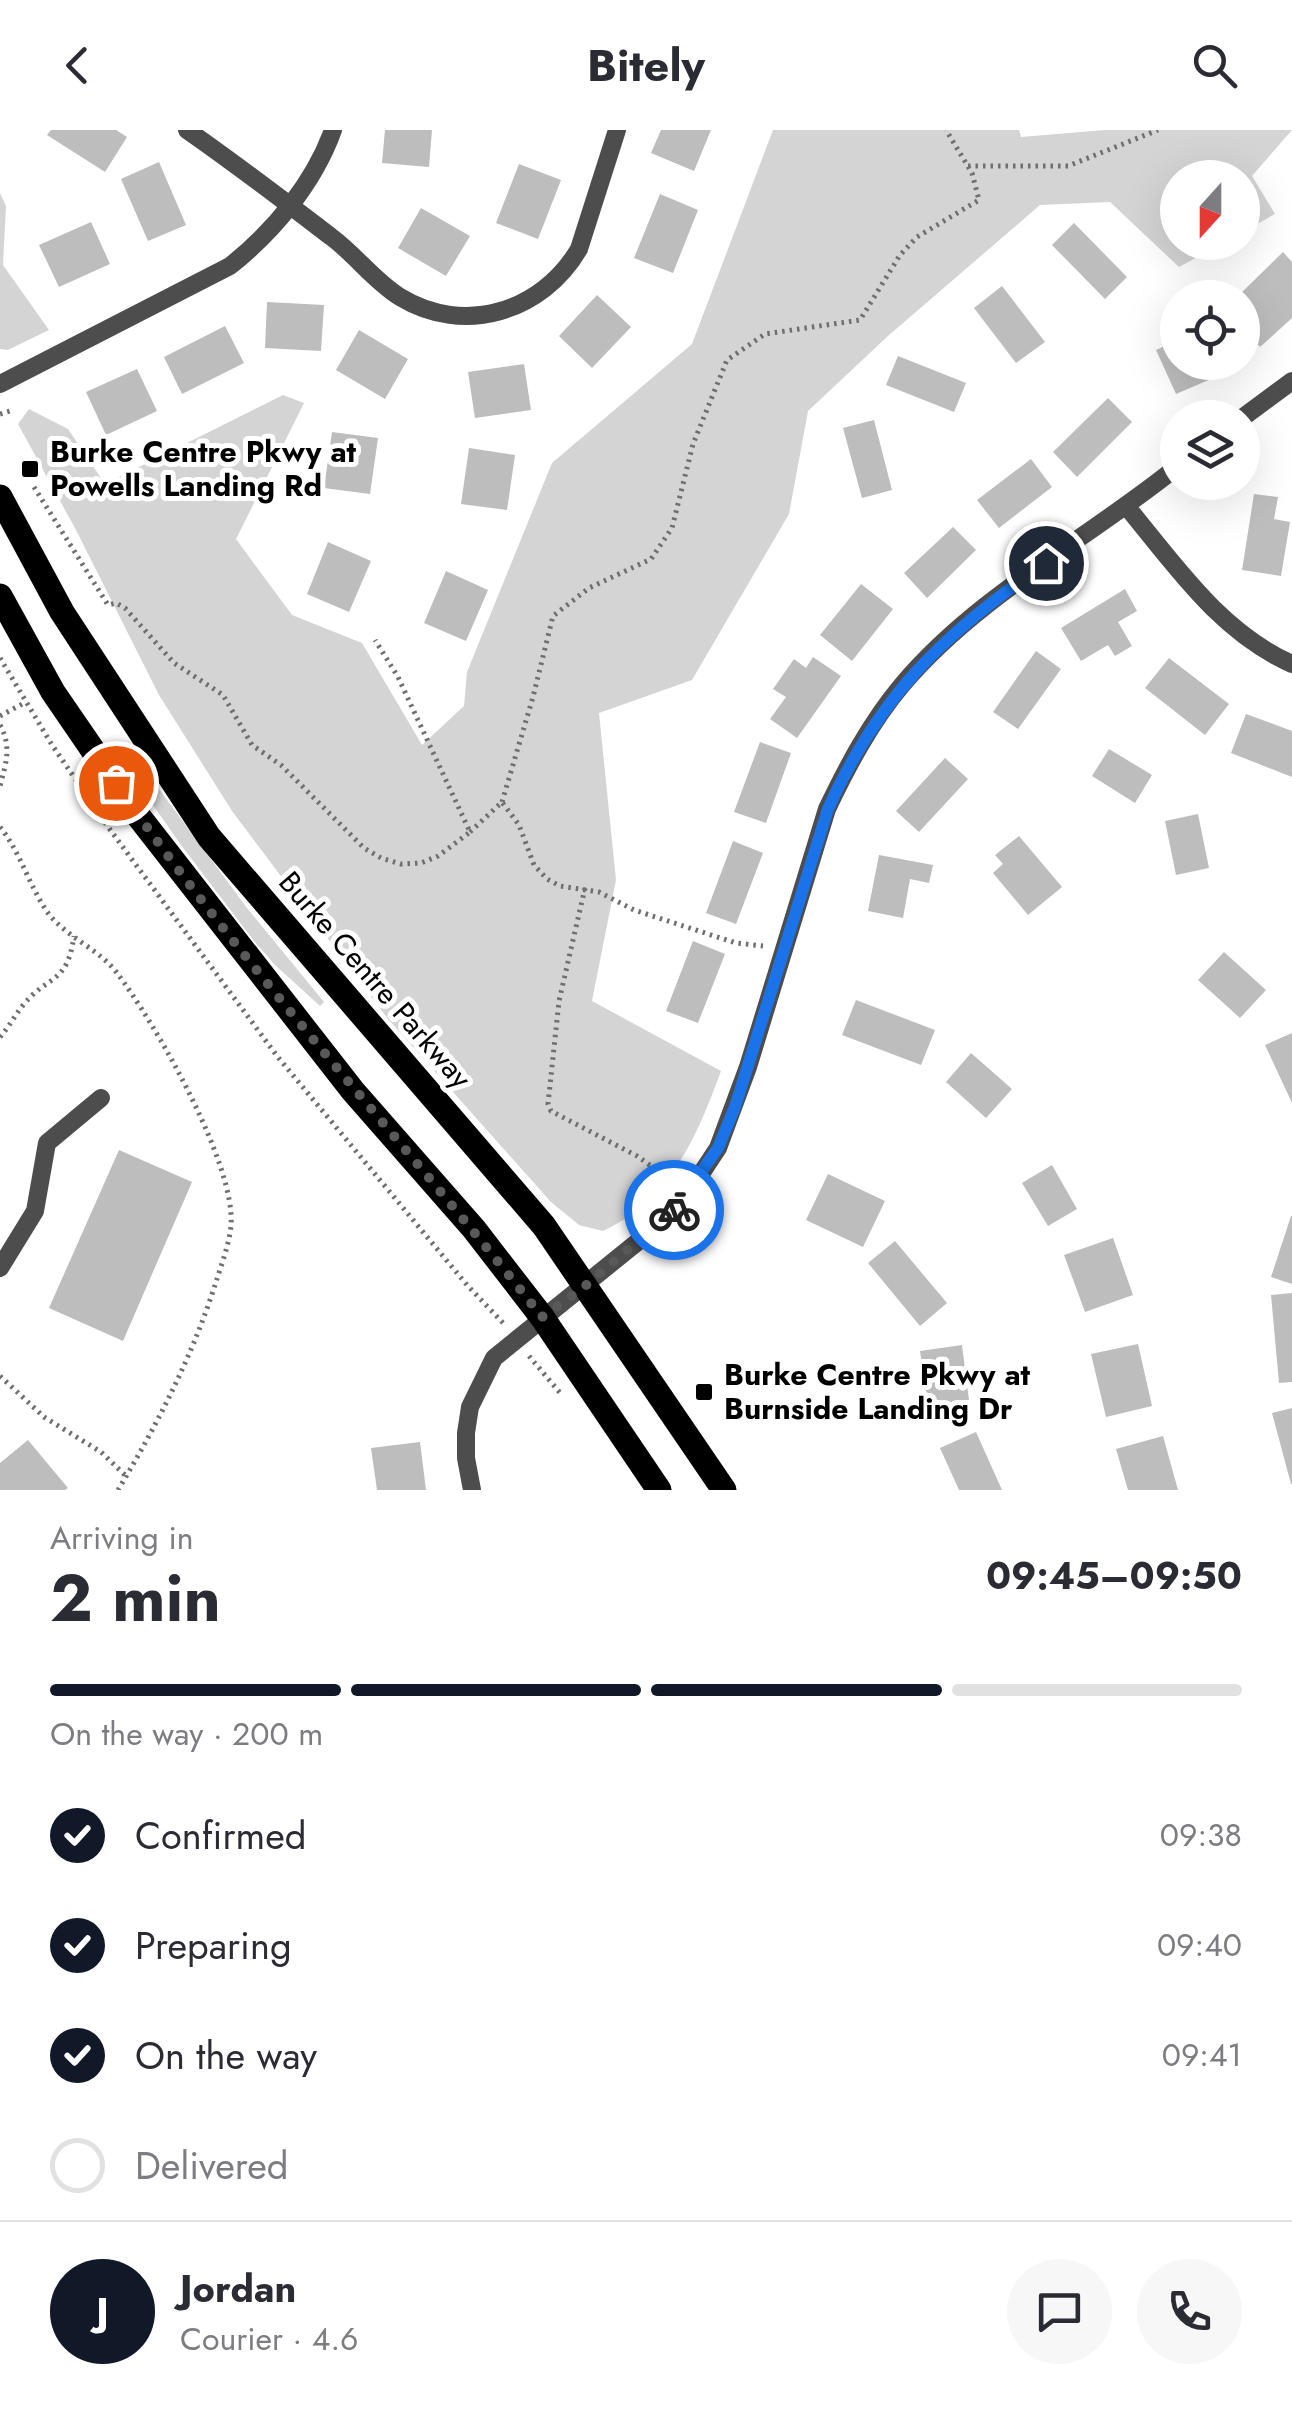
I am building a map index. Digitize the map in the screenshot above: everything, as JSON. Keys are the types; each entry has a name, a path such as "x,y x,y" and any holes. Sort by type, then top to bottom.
{"main road":[{"name":"Burke Centre Parkway","path":"0,496 90,656 209,837 544,1226 724,1490"},
{"path":"0,596 53,692 136,813 353,1090 474,1228 542,1317 659,1490"}],"street":[{"path":"188,130 336,240 397,296 418,307 470,317 502,312 534,298 569,266 579,249 617,130"},
{"path":"0,384 230,266 291,205 326,152 333,130"},
{"path":"1260,405 1292,381"},
{"path":"472,1490 466,1458 470,1406 494,1358 672,1212 718,1148 748,1067 828,809 874,720 937,648 1019,581 1160,480"},
{"path":"1127,507 1220,616 1250,640 1292,664"},
{"path":"0,1268 35,1212 47,1144 102,1098"}],"path":[{"path":"34,487 108,605 116,603 125,608 174,663 223,695 252,745 281,765 364,848 401,864 420,863 438,856 502,802 534,697 552,616 589,588 651,559 672,528 693,444 727,360 765,334 841,326 860,320 900,255 917,237 979,200 972,174 946,130"},
{"path":"968,166 1068,166 1158,130"},
{"path":"0,414 13,410"},
{"path":"375,640 398,676 470,832"},
{"path":"0,658 23,703 111,831 277,1056 491,1312"},
{"path":"0,716 23,703"},
{"path":"0,725 8,739 8,757 0,786"},
{"path":"502,802 519,825 534,865 547,879 560,886 585,888 634,910 736,943 761,946"},
{"path":"0,827 50,915 113,967 143,1008 173,1061 220,1163 229,1192 231,1226 195,1346 118,1490"},
{"path":"585,888 559,1002 548,1104 551,1112 637,1156 670,1179"},
{"path":"0,1038 26,1001 58,976 71,960 74,936"},
{"path":"0,1376 44,1417 101,1452 126,1476"}],"shaded area":[{"path":"773,130 1019,130 1021,137 1105,130 1292,130 1260,167 1260,160 1160,160 1160,249 1110,202 1040,205 808,411 789,514 692,680 599,713 616,880 592,1001 721,1071 678,1164 646,1202 603,1231 579,1225 551,1202 388,1019 232,811 159,695 18,424 29,409 68,429 105,484 283,395 304,403 236,539 292,615 362,643 422,745 464,706 467,672 552,463 692,344"},
{"path":"1260,189 1275,214 1260,222"},
{"path":"0,193 6,206 3,265 49,330 8,350 0,349"},
{"path":"1172,260 1192,260 1179,267"},
{"path":"121,750 159,789 247,908 324,1002 320,1006 254,941 117,754"}],"building":[{"path":"51,130 116,130 127,137 105,172 47,135"},
{"path":"385,130 432,130 429,167 382,163"},
{"path":"661,130 711,130 694,171 651,153"},
{"path":"159,162 186,225 148,241 121,179"},
{"path":"519,164 561,180 538,239 496,223"},
{"path":"660,194 698,210 673,273 634,258"},
{"path":"421,208 470,236 446,276 398,248"},
{"path":"91,222 110,264 59,287 39,245"},
{"path":"1074,223 1127,277 1105,299 1052,245"},
{"path":"1283,252 1292,262 1292,318 1260,347 1260,280 1254,280"},
{"path":"1002,286 1045,342 1016,363 974,308"},
{"path":"597,295 631,327 592,368 559,336"},
{"path":"267,302 324,305 321,351 265,348"},
{"path":"225,326 244,363 182,394 164,357"},
{"path":"359,330 408,359 385,399 336,370"},
{"path":"898,356 966,383 954,412 886,385"},
{"path":"524,364 531,410 475,418 468,372"},
{"path":"137,369 157,411 106,435 86,392"},
{"path":"1170,380 1209,380 1176,394"},
{"path":"1108,398 1132,422 1077,477 1053,452"},
{"path":"874,420 892,490 862,498 843,428"},
{"path":"332,432 378,438 370,494 324,488"},
{"path":"469,448 515,455 507,510 461,504"},
{"path":"1031,459 1052,487 999,528 977,500"},
{"path":"1260,495 1278,497 1274,519 1290,522 1281,576 1242,570 1253,500 1260,500"},
{"path":"953,527 976,550 927,598 904,573"},
{"path":"328,542 371,561 349,612 307,594"},
{"path":"446,571 488,590 466,641 424,623"},
{"path":"861,584 893,609 852,661 820,635"},
{"path":"1125,589 1137,611 1118,622 1132,646 1115,656 1108,645 1081,661 1061,628"},
{"path":"1036,651 1061,669 1018,729 993,712"},
{"path":"813,657 841,676 797,738 770,719 786,697 773,689 794,659 806,668"},
{"path":"1169,658 1229,704 1205,735 1145,688"},
{"path":"1246,714 1292,731 1292,777 1231,753"},
{"path":"760,742 791,753 766,823 734,812"},
{"path":"1109,749 1152,775 1135,803 1092,776"},
{"path":"945,758 968,779 919,832 896,811"},
{"path":"1198,814 1209,868 1176,875 1165,821"},
{"path":"1019,836 1062,887 1028,915 993,873 1003,864 995,855"},
{"path":"733,841 763,853 736,924 706,913"},
{"path":"879,855 933,865 929,883 910,879 903,918 868,911"},
{"path":"693,941 725,954 698,1023 666,1011"},
{"path":"1224,952 1266,990 1240,1018 1198,980"},
{"path":"856,1000 935,1030 921,1065 842,1035"},
{"path":"1292,1033 1292,1103 1265,1045"},
{"path":"971,1053 1012,1089 986,1118 946,1082"},
{"path":"119,1150 192,1182 123,1341 49,1308"},
{"path":"1052,1165 1077,1209 1048,1226 1022,1183"},
{"path":"828,1174 885,1201 863,1247 806,1220"},
{"path":"1292,1216 1292,1284 1271,1277"},
{"path":"1113,1238 1133,1295 1085,1312 1064,1255"},
{"path":"895,1241 947,1303 920,1326 868,1263"},
{"path":"1292,1293 1292,1382 1279,1383 1271,1295"},
{"path":"1138,1344 1152,1406 1106,1417 1091,1354"},
{"path":"962,1345 970,1408 929,1413 920,1351"},
{"path":"1292,1408 1292,1484 1291,1484 1272,1413"},
{"path":"976,1432 1002,1490 959,1490 940,1448"},
{"path":"1163,1436 1178,1490 1128,1490 1116,1449"},
{"path":"28,1440 68,1488 0,1490 0,1463"},
{"path":"420,1442 426,1490 377,1490 371,1448"}],"way so far":[{"path":"116,783 353,1090 474,1228 542,1317 584,1287 674,1210"}],"place":[{"name":"Burke Centre Pkwy at Powells Landing Rd","path":"30,469"},
{"name":"Burke Centre Pkwy at Burnside Landing Dr","path":"704,1392"}],"route":[{"path":"674,1210 718,1148 735,1107 828,809 874,720 937,648 1046,563"}]}
